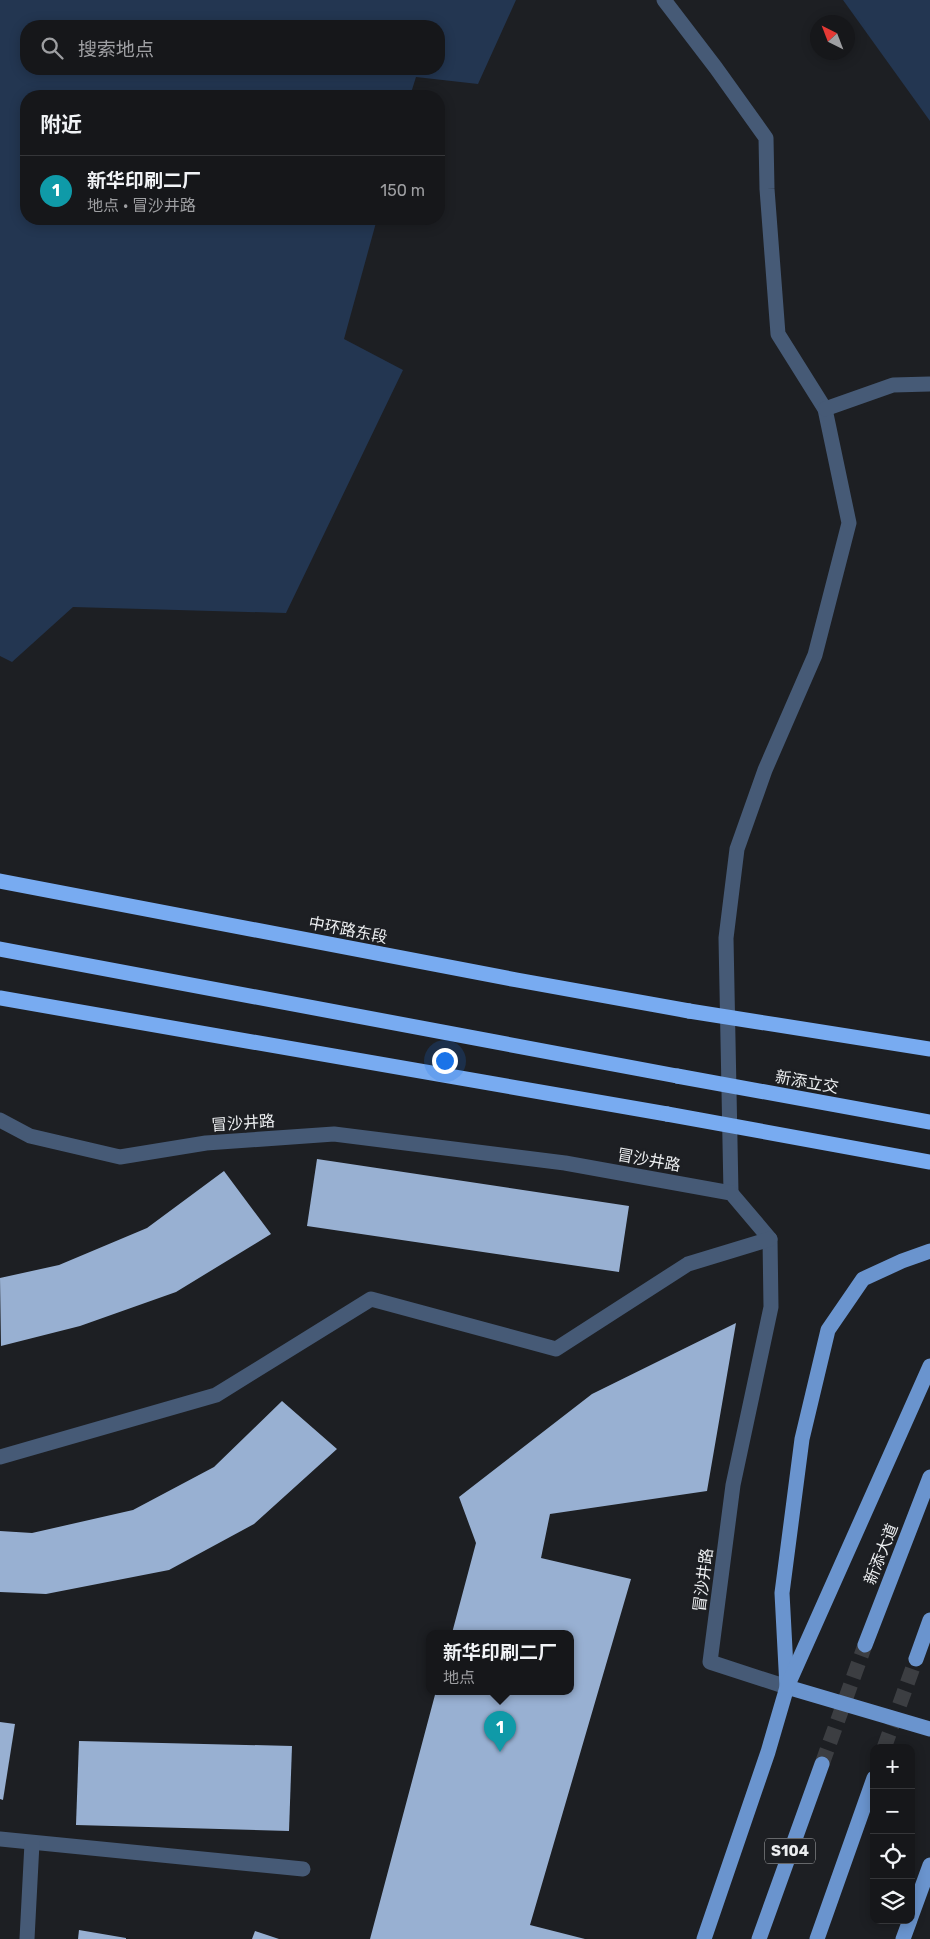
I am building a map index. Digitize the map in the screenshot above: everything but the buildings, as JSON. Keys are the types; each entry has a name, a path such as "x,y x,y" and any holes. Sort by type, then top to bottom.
{"highway":[{"name":"中环路东段","path":"0,881 517,980 689,1011 930,1049"},
{"name":"新添立交","path":"0,949 930,1122"},
{"path":"0,998 667,1114 930,1162"}],"main road":[{"path":"787,1687 782,1593 802,1439 828,1330 863,1279 902,1261 930,1251"},
{"path":"704,1939 768,1752 787,1687 930,1366"},
{"name":"新添大道","path":"865,1644 930,1477"},
{"path":"916,1659 930,1620"},
{"path":"787,1687 930,1729"},
{"name":"S104","path":"759,1939 822,1764"},
{"path":"817,1939 870,1789"},
{"path":"915,1906 930,1864"},
{"path":"903,1939 909,1924"}],"street":[{"path":"0,1457 216,1395 371,1298 556,1349 688,1264 770,1239 731,1193 726,938 737,849 765,770 815,655 849,522 825,409 778,334 767,190 766,138 664,0"},
{"path":"825,409 893,385 930,384"},
{"name":"冒沙井路","path":"0,1120 30,1136 120,1157 206,1143 334,1134 565,1163 731,1193"},
{"name":"冒沙井路","path":"770,1239 771,1307 733,1485 710,1662 787,1687"},
{"path":"0,1839 303,1869"},
{"path":"26,1939 32,1842"}],"shaded area":[{"path":"0,0 516,0 478,84 416,77 412,90 20,90 20,225 375,225 344,339 403,370 286,613 73,607 12,662 0,656"},
{"path":"843,0 930,0 930,121 855,15"}],"tunnel":[{"path":"822,1764 865,1645"},
{"path":"885,1744 916,1659"}],"place":[{"name":"新华印刷二厂","path":"500,1752"}]}
